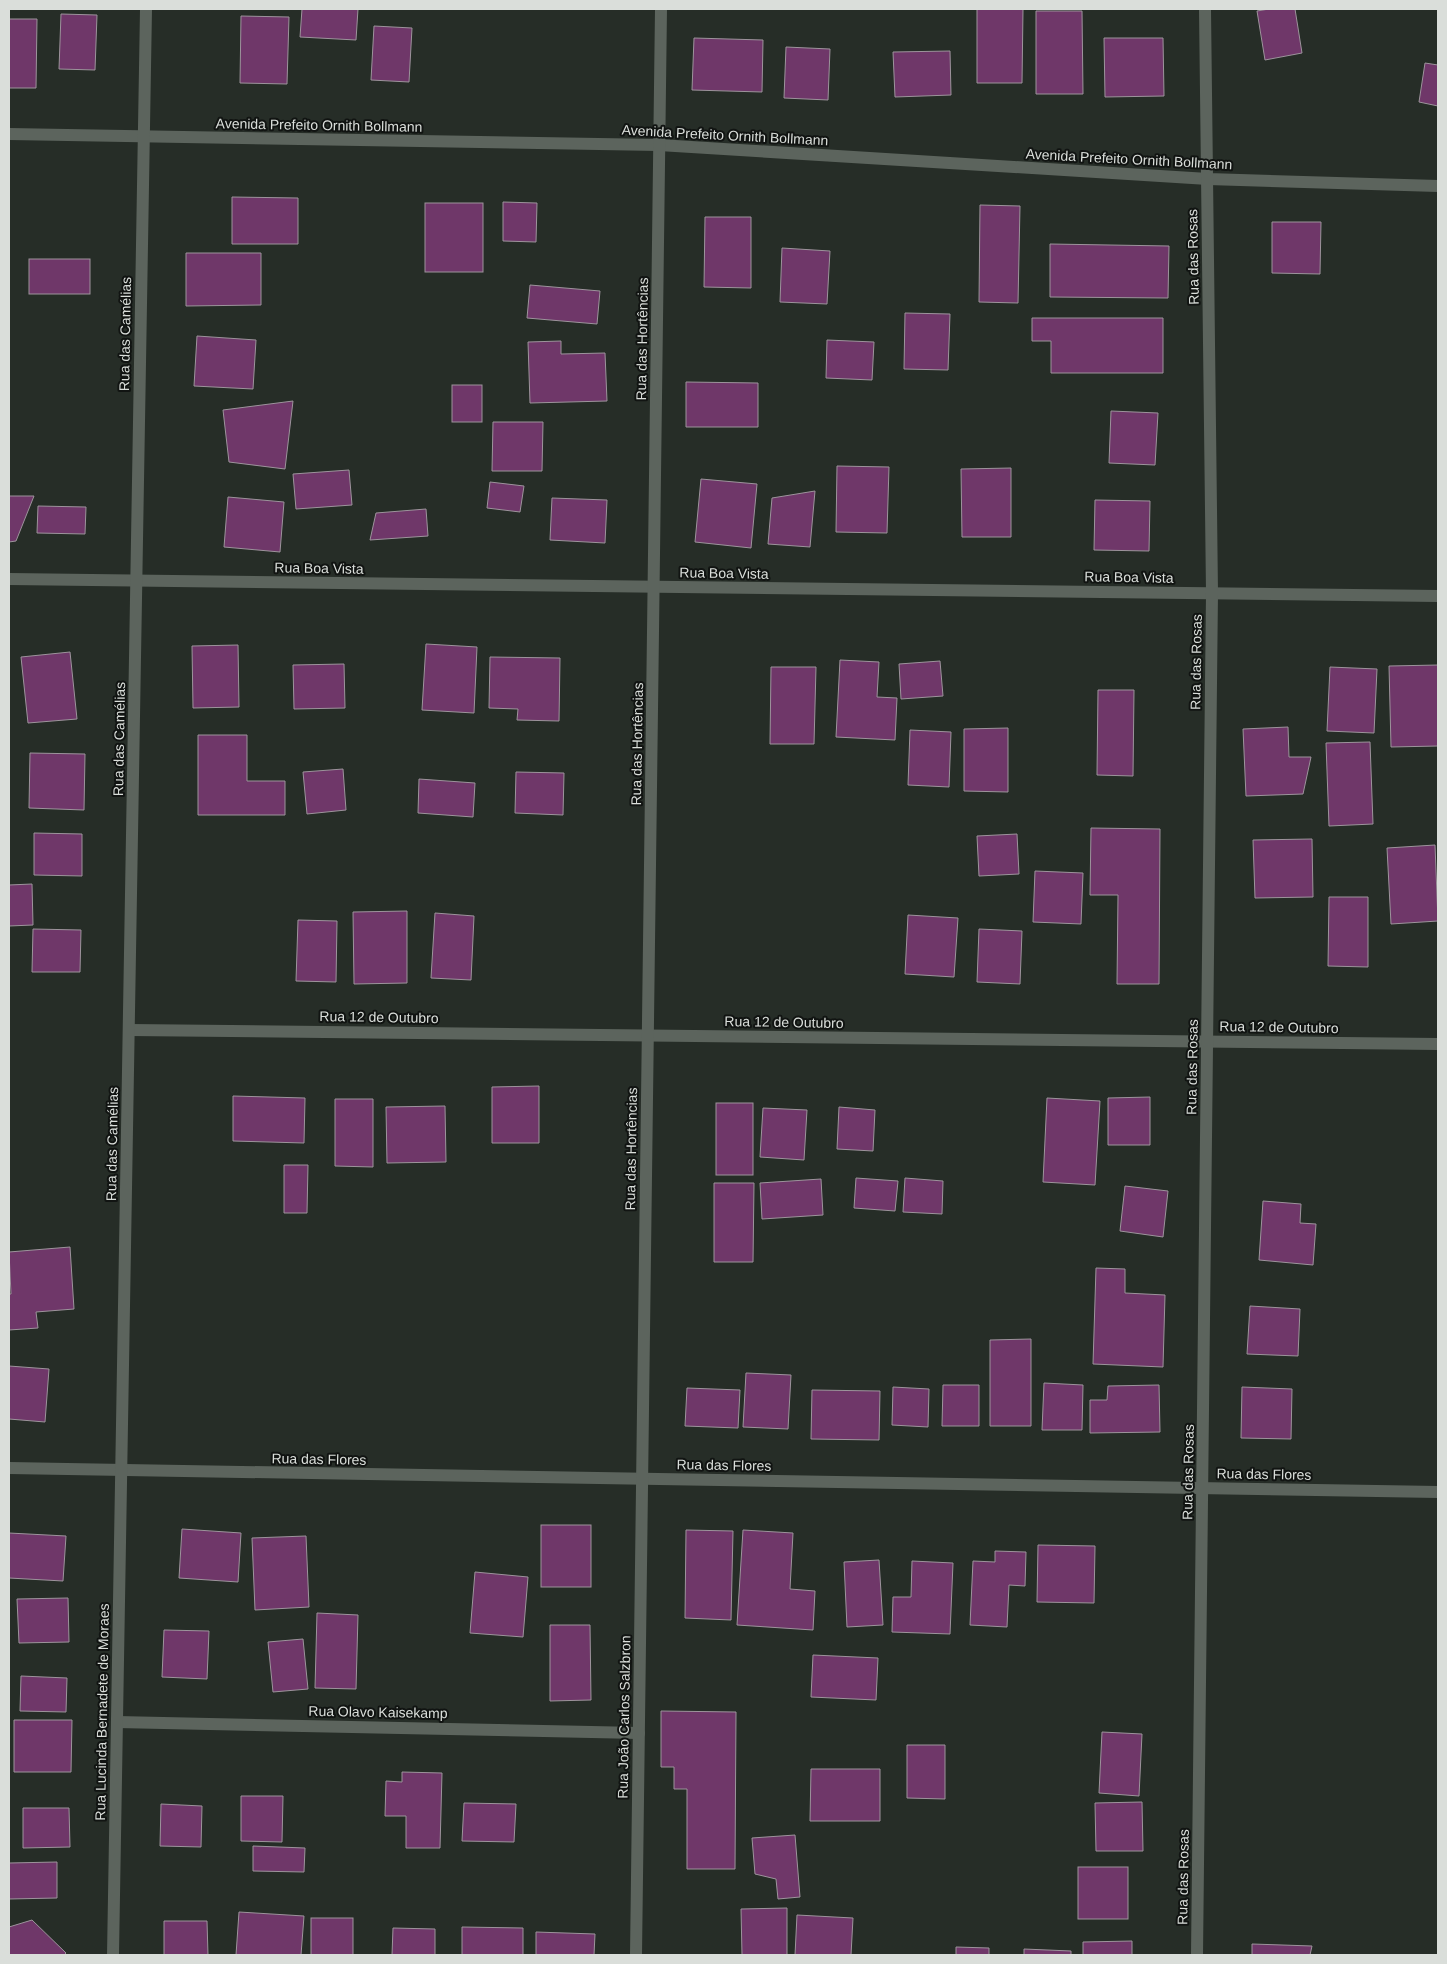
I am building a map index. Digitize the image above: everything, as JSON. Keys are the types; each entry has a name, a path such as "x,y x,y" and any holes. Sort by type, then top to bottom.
{"street":[{"name":"Rua das Camélias","path":"121,1470 146,9"},
{"name":"Rua das Hortências","path":"642,1479 661,9"},
{"name":"Rua das Rosas","path":"1198,1955 1212,593 1205,9"},
{"name":"Avenida Prefeito Ornith Bollmann","path":"9,134 659,145 1208,179 1438,186"},
{"name":"Rua Boa Vista","path":"9,580 1438,596"},
{"name":"Rua 12 de Outubro","path":"128,1030 1438,1044"},
{"name":"Rua das Flores","path":"9,1468 1438,1492"},
{"name":"Rua Lucinda Bernadete de Moraes","path":"113,1955 121,1470"},
{"name":"Rua João Carlos Salzbron","path":"636,1955 642,1479"},
{"name":"Rua Olavo Kaisekamp","path":"117,1722 639,1732"}],"building":[{"path":"302,9 358,9 356,40 300,37"},
{"path":"977,9 1023,9 1022,83 977,83"},
{"path":"1295,9 1302,53 1265,60 1257,11"},
{"path":"1036,11 1082,11 1083,94 1036,94"},
{"path":"61,14 97,15 95,70 59,69"},
{"path":"241,16 289,17 287,84 240,83"},
{"path":"9,19 37,19 36,88 9,88"},
{"path":"374,26 412,28 409,82 371,80"},
{"path":"694,38 763,40 762,92 692,90"},
{"path":"1104,38 1163,38 1164,96 1105,97"},
{"path":"786,47 830,49 828,100 784,98"},
{"path":"950,51 951,95 895,97 893,52"},
{"path":"1425,63 1438,65 1438,106 1419,102"},
{"path":"232,197 298,198 298,244 232,244"},
{"path":"503,202 537,203 536,242 503,241"},
{"path":"425,203 483,203 483,272 425,272"},
{"path":"980,205 1020,206 1018,303 979,302"},
{"path":"705,217 751,217 751,288 704,287"},
{"path":"1272,222 1321,222 1320,274 1272,273"},
{"path":"1050,244 1169,246 1168,298 1050,297"},
{"path":"782,248 830,251 827,304 780,302"},
{"path":"186,253 261,253 261,305 186,306"},
{"path":"29,259 90,259 90,294 29,294"},
{"path":"530,285 600,291 597,324 527,318"},
{"path":"905,313 950,314 948,370 904,369"},
{"path":"1032,318 1163,318 1163,373 1051,373 1051,341 1032,341"},
{"path":"197,336 256,340 253,389 194,386"},
{"path":"827,340 874,342 872,380 826,378"},
{"path":"561,341 561,354 605,353 607,401 530,403 528,342"},
{"path":"686,382 758,383 758,427 686,427"},
{"path":"452,385 482,385 482,422 452,422"},
{"path":"293,401 285,469 229,462 223,410"},
{"path":"1111,411 1158,413 1155,465 1109,463"},
{"path":"493,422 543,422 542,471 492,471"},
{"path":"837,466 889,467 887,533 836,532"},
{"path":"1011,468 1011,537 962,537 961,469"},
{"path":"349,470 352,505 296,509 293,474"},
{"path":"701,479 757,484 751,548 695,542"},
{"path":"490,482 524,486 520,512 487,508"},
{"path":"815,491 810,547 768,544 772,498"},
{"path":"9,496 34,496 16,541 9,542"},
{"path":"228,497 284,502 280,552 224,547"},
{"path":"552,498 607,500 605,543 550,540"},
{"path":"1095,500 1150,501 1149,551 1094,550"},
{"path":"38,506 86,507 85,534 37,533"},
{"path":"426,509 428,536 370,540 376,513"},
{"path":"426,644 477,647 474,713 422,710"},
{"path":"238,645 239,707 193,708 192,646"},
{"path":"70,652 77,719 28,723 21,657"},
{"path":"490,657 560,658 559,721 517,720 518,709 489,708"},
{"path":"840,660 879,662 877,697 897,698 895,740 836,737"},
{"path":"940,661 943,696 901,699 899,664"},
{"path":"344,664 345,708 294,709 293,665"},
{"path":"1438,665 1438,746 1391,747 1389,666"},
{"path":"771,667 816,667 814,744 770,744"},
{"path":"1330,667 1377,669 1374,733 1327,731"},
{"path":"1098,690 1134,690 1133,776 1097,775"},
{"path":"1288,727 1289,757 1311,757 1303,794 1246,796 1243,729"},
{"path":"1008,728 1008,792 964,791 964,729"},
{"path":"910,730 951,732 949,787 908,785"},
{"path":"198,735 247,735 247,781 285,781 285,815 198,815"},
{"path":"1370,742 1373,824 1329,826 1326,743"},
{"path":"30,753 85,754 84,810 29,808"},
{"path":"343,769 346,810 307,814 303,772"},
{"path":"516,772 564,773 563,815 515,813"},
{"path":"419,779 475,783 473,817 418,813"},
{"path":"1091,828 1160,829 1159,984 1117,984 1118,895 1090,895"},
{"path":"34,833 82,834 82,876 34,875"},
{"path":"1017,834 1019,874 979,876 977,836"},
{"path":"1312,839 1313,897 1255,898 1253,840"},
{"path":"1435,845 1438,921 1391,924 1387,848"},
{"path":"1035,871 1083,873 1081,924 1033,922"},
{"path":"32,884 33,925 9,926 9,885"},
{"path":"1329,897 1368,897 1368,967 1328,966"},
{"path":"407,911 407,983 354,984 353,912"},
{"path":"435,913 474,916 471,980 431,978"},
{"path":"908,915 958,918 954,977 905,974"},
{"path":"298,920 337,921 336,982 296,981"},
{"path":"33,929 81,930 80,972 32,972"},
{"path":"979,929 1022,931 1020,984 977,982"},
{"path":"539,1086 539,1143 492,1143 492,1087"},
{"path":"233,1096 305,1098 304,1143 233,1141"},
{"path":"1150,1097 1150,1145 1108,1145 1108,1098"},
{"path":"1047,1098 1100,1101 1095,1185 1043,1182"},
{"path":"335,1099 373,1099 373,1167 335,1166"},
{"path":"716,1103 753,1103 753,1175 716,1175"},
{"path":"445,1106 446,1162 387,1163 386,1107"},
{"path":"839,1107 875,1110 873,1151 837,1149"},
{"path":"763,1108 807,1110 804,1160 760,1157"},
{"path":"284,1165 308,1165 307,1213 284,1213"},
{"path":"856,1178 898,1181 895,1211 854,1208"},
{"path":"905,1178 943,1181 942,1214 903,1212"},
{"path":"821,1179 823,1215 762,1219 760,1183"},
{"path":"714,1183 754,1183 753,1262 714,1262"},
{"path":"1125,1186 1168,1191 1163,1237 1120,1231"},
{"path":"1263,1201 1301,1204 1300,1223 1316,1224 1313,1265 1259,1260"},
{"path":"70,1247 74,1309 36,1312 38,1328 9,1330 9,1294 11,1294 9,1252"},
{"path":"1096,1268 1125,1269 1125,1293 1165,1295 1163,1367 1093,1364"},
{"path":"1250,1306 1300,1309 1298,1356 1247,1354"},
{"path":"1031,1339 1031,1426 990,1426 990,1340"},
{"path":"9,1366 49,1369 45,1422 9,1419"},
{"path":"746,1373 791,1375 788,1429 743,1427"},
{"path":"1044,1383 1083,1385 1082,1430 1042,1430"},
{"path":"943,1385 979,1385 979,1426 942,1426"},
{"path":"1159,1385 1160,1432 1090,1433 1090,1400 1107,1400 1108,1386"},
{"path":"893,1387 929,1389 928,1427 892,1425"},
{"path":"1242,1387 1292,1389 1291,1439 1241,1438"},
{"path":"687,1388 740,1390 738,1428 685,1426"},
{"path":"812,1390 880,1391 879,1440 811,1439"},
{"path":"541,1525 591,1525 591,1587 541,1587"},
{"path":"182,1529 241,1533 238,1582 179,1578"},
{"path":"686,1530 733,1531 731,1620 685,1618"},
{"path":"743,1530 793,1533 790,1589 815,1591 813,1630 737,1625"},
{"path":"9,1533 66,1536 63,1581 9,1578"},
{"path":"306,1536 309,1607 255,1610 252,1538"},
{"path":"1038,1545 1095,1546 1094,1603 1037,1602"},
{"path":"995,1551 1026,1552 1025,1586 1009,1585 1007,1627 970,1625 973,1561 995,1562"},
{"path":"879,1560 883,1625 847,1627 844,1562"},
{"path":"912,1561 953,1563 950,1634 892,1632 893,1597 911,1597"},
{"path":"475,1572 528,1577 523,1637 470,1633"},
{"path":"68,1598 69,1642 19,1643 17,1599"},
{"path":"317,1613 358,1615 356,1689 315,1688"},
{"path":"550,1625 590,1625 591,1700 550,1701"},
{"path":"164,1630 209,1631 207,1679 162,1677"},
{"path":"303,1639 308,1689 273,1692 268,1642"},
{"path":"813,1655 878,1658 876,1700 811,1697"},
{"path":"21,1676 67,1678 66,1712 20,1711"},
{"path":"661,1711 736,1712 735,1869 687,1869 687,1789 674,1789 674,1767 661,1767"},
{"path":"14,1720 72,1720 71,1772 14,1772"},
{"path":"1102,1732 1142,1734 1139,1796 1099,1793"},
{"path":"907,1745 945,1745 945,1799 907,1798"},
{"path":"811,1769 880,1769 880,1821 810,1821"},
{"path":"402,1772 442,1773 440,1848 406,1848 406,1816 385,1816 386,1781 402,1782"},
{"path":"241,1796 283,1796 282,1842 241,1841"},
{"path":"1142,1802 1143,1851 1096,1851 1095,1803"},
{"path":"464,1803 516,1804 514,1842 462,1841"},
{"path":"161,1804 202,1806 201,1847 160,1846"},
{"path":"23,1808 69,1808 70,1847 23,1848"},
{"path":"795,1835 800,1897 778,1899 776,1879 755,1874 752,1838"},
{"path":"253,1846 305,1848 304,1872 253,1871"},
{"path":"57,1862 57,1898 9,1899 9,1863"},
{"path":"1078,1867 1128,1867 1128,1919 1078,1919"},
{"path":"787,1908 787,1955 742,1955 741,1909"},
{"path":"239,1912 304,1916 301,1955 236,1955"},
{"path":"797,1915 853,1918 851,1955 795,1955"},
{"path":"311,1918 353,1918 353,1955 311,1955"},
{"path":"32,1920 66,1953 64,1955 9,1955 9,1927"},
{"path":"164,1921 207,1921 208,1955 164,1955"},
{"path":"462,1927 523,1928 523,1955 462,1955"},
{"path":"393,1928 435,1929 435,1955 392,1955"},
{"path":"536,1932 595,1934 594,1955 536,1955"},
{"path":"1132,1941 1132,1955 1083,1955 1083,1942"},
{"path":"1252,1944 1312,1946 1310,1955 1252,1955"},
{"path":"956,1947 989,1948 989,1955 956,1955"},
{"path":"1024,1949 1071,1951 1071,1955 1024,1955"}]}
